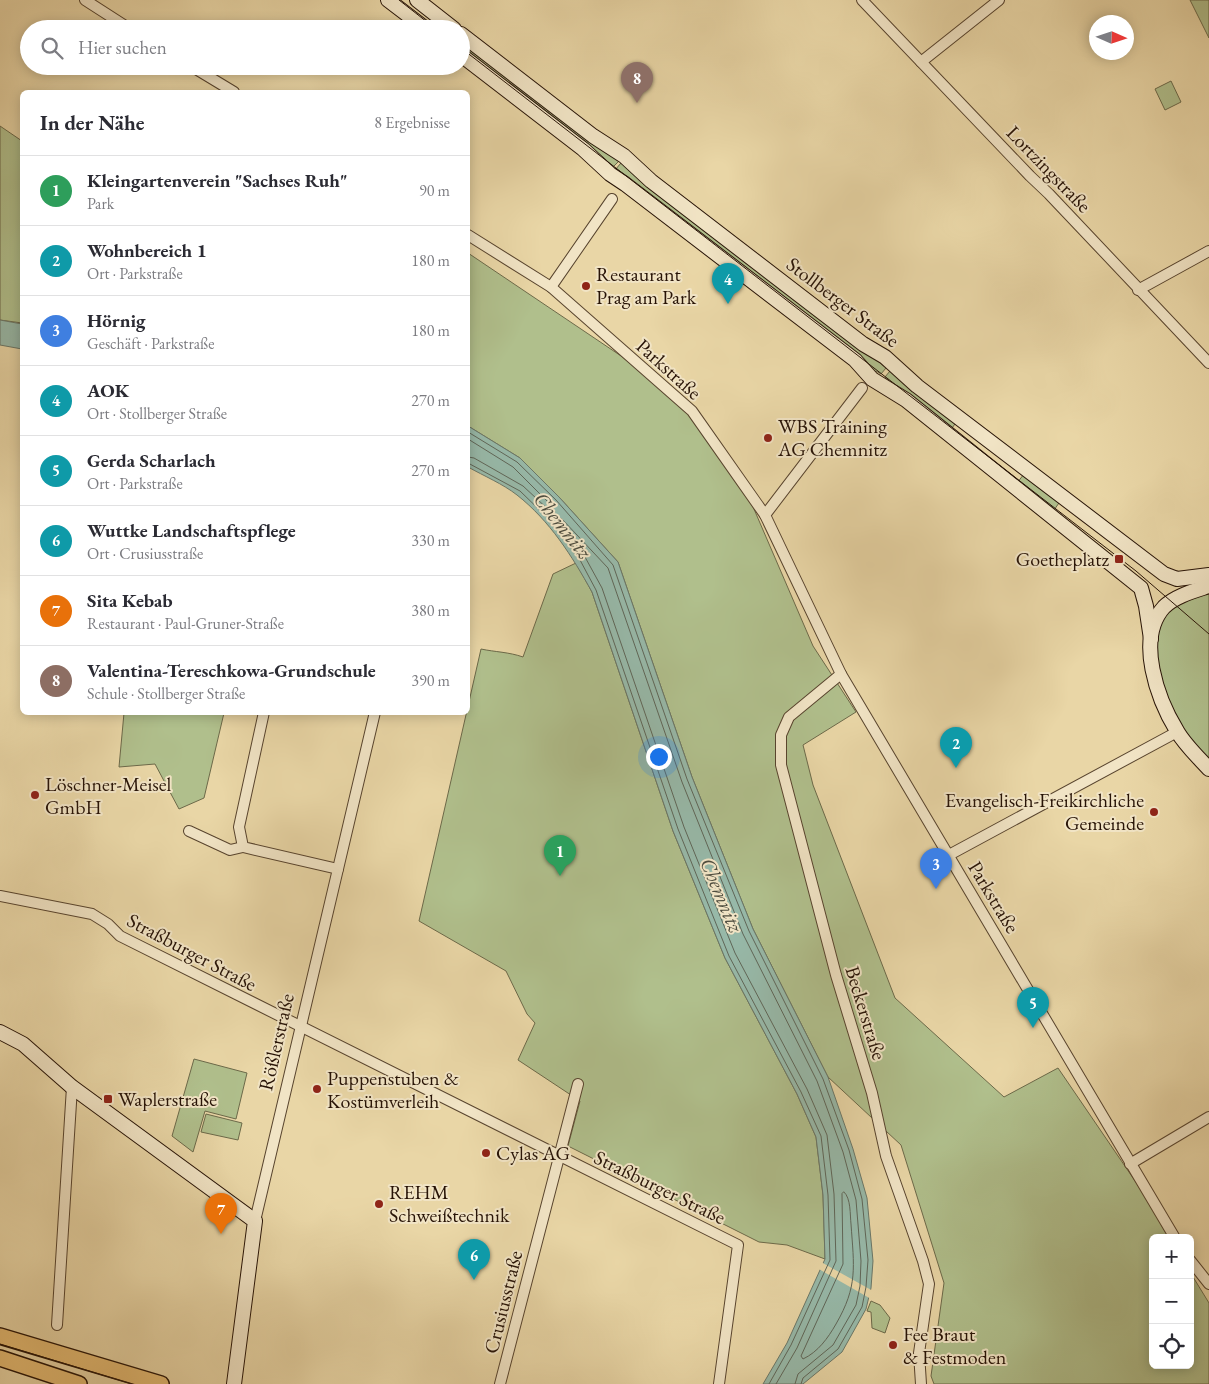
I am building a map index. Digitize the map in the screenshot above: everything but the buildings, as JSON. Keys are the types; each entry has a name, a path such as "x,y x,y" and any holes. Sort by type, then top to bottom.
{"main road":[{"path":"388,0 414,20"},
{"path":"418,0 443,20"},
{"name":"Stollberger Straße","path":"470,41 593,136 624,156 651,181 863,344 885,357 917,386 1164,574 1177,579 1209,575"},
{"name":"Stollberger Straße","path":"470,62 583,149 610,174 855,360 872,379 906,400 1141,588 1151,639"},
{"path":"1209,586 1178,598 1164,608 1156,618 1151,639 1151,659 1157,690 1177,732 1209,769"},
{"path":"0,1032 23,1044 72,1087 255,1221"},
{"name":"Rößlerstraße","path":"234,1384 255,1221"},
{"path":"0,1336 161,1384"},
{"path":"0,1358 79,1384"}],"street":[{"path":"85,0 116,20"},
{"name":"Lortzingstraße","path":"862,0 1209,363"},
{"path":"921,62 1000,0"},
{"path":"206,75 231,90"},
{"path":"551,287 612,199"},
{"name":"Parkstraße","path":"470,236 551,287 692,411 766,516 841,674 1173,1234"},
{"path":"1138,290 1209,251"},
{"path":"766,516 862,388"},
{"name":"Beckerstraße","path":"841,674 790,718 781,735 781,765 836,975 872,1094 886,1156 923,1261 929,1284 921,1332 919,1374 921,1384"},
{"path":"243,847 239,827 263,715"},
{"name":"Rößlerstraße","path":"255,1221 374,715"},
{"path":"949,855 1177,732"},
{"path":"189,831 230,850 243,847 338,869"},
{"name":"Straßburger Straße","path":"0,896 92,914 108,924 120,936 300,1028 738,1245 719,1384"},
{"name":"Crusiusstraße","path":"500,1384 578,1084"},
{"path":"57,1325 72,1087"},
{"path":"1130,1164 1209,1117"},
{"path":"1194,1265 1209,1284"}],"green space":[{"path":"1190,0 1209,0 1209,38"},
{"path":"470,44 619,161 613,167 470,59"},
{"path":"1171,81 1181,102 1165,110 1155,89"},
{"path":"0,126 20,140 20,323 0,320"},
{"path":"621,163 882,359 880,363 886,368 881,374 876,371 873,374 615,170"},
{"path":"470,254 685,399 735,465 813,646 856,712 803,745 813,785 895,998 1004,1097 1058,1068 1146,1197 1168,1234 1149,1234 1149,1369 1194,1369 1194,1279 1209,1303 1209,1384 934,1384 931,1376 944,1283 901,1145 828,1077 753,929 692,777 618,562 559,497 520,458 470,427"},
{"path":"896,370 957,421 950,431 886,384 889,380 885,377 890,371 893,374"},
{"path":"1024,474 1061,500 1052,513 1017,483"},
{"path":"576,563 592,592 673,831 725,958 797,1094 816,1137 823,1195 825,1259 787,1245 759,1242 568,1146 580,1101 518,1060 535,1023 527,1014 506,971 419,921 466,715 470,715 470,697 481,649 523,657 553,574"},
{"path":"1209,586 1209,769 1177,732 1151,659 1164,607"},
{"path":"124,715 224,715 204,798 179,809 155,764 119,767"},
{"path":"194,1059 247,1073 236,1119 205,1111 193,1152 172,1136"},
{"path":"206,1114 242,1123 238,1140 201,1132"},
{"path":"871,1301 880,1305 890,1318 885,1333 872,1328 871,1312 867,1311"}],"water":[{"path":"0,320 20,324 20,349 0,345"},
{"name":"Chemnitz","path":"470,427 520,458 559,497 618,562 692,777 753,929 828,1077 853,1149 867,1198 873,1261 871,1288 866,1309 842,1352 803,1384 763,1384 787,1343 825,1259 823,1195 816,1137 797,1094 725,958 673,831 592,592 568,552 540,516 512,491 470,468"}],"pier":[{"path":"821,1262 873,1291 871,1299 817,1268"}],"tram line":[{"path":"399,0 425,20"},
{"path":"470,55 1136,571 1209,634"},
{"path":"0,1344 132,1384"}],"place":[{"name":"Valentina-Tereschkowa-Grundschule","path":"637,103"},
{"name":"Restaurant Prag am Park","path":"586,286"},
{"name":"AOK","path":"728,304"},
{"name":"WBS Training AG Chemnitz","path":"768,438"},
{"name":"Goetheplatz","path":"1119,559"},
{"name":"Wohnbereich 1","path":"956,768"},
{"name":"Löschner-Meisel GmbH","path":"35,795"},
{"name":"Evangelisch-Freikirchliche Gemeinde","path":"1154,812"},
{"name":"Kleingartenverein \"Sachses Ruh\"","path":"560,876"},
{"name":"Hörnig","path":"936,889"},
{"name":"Gerda Scharlach","path":"1033,1028"},
{"name":"Puppenstuben & Kostümverleih","path":"317,1089"},
{"name":"Waplerstraße","path":"108,1099"},
{"name":"Cylas AG","path":"486,1153"},
{"name":"REHM Schweißtechnik","path":"379,1204"},
{"name":"Sita Kebab","path":"221,1234"},
{"name":"Wuttke Landschaftspflege","path":"474,1280"},
{"name":"Fee Braut & Festmoden","path":"893,1345"}]}
